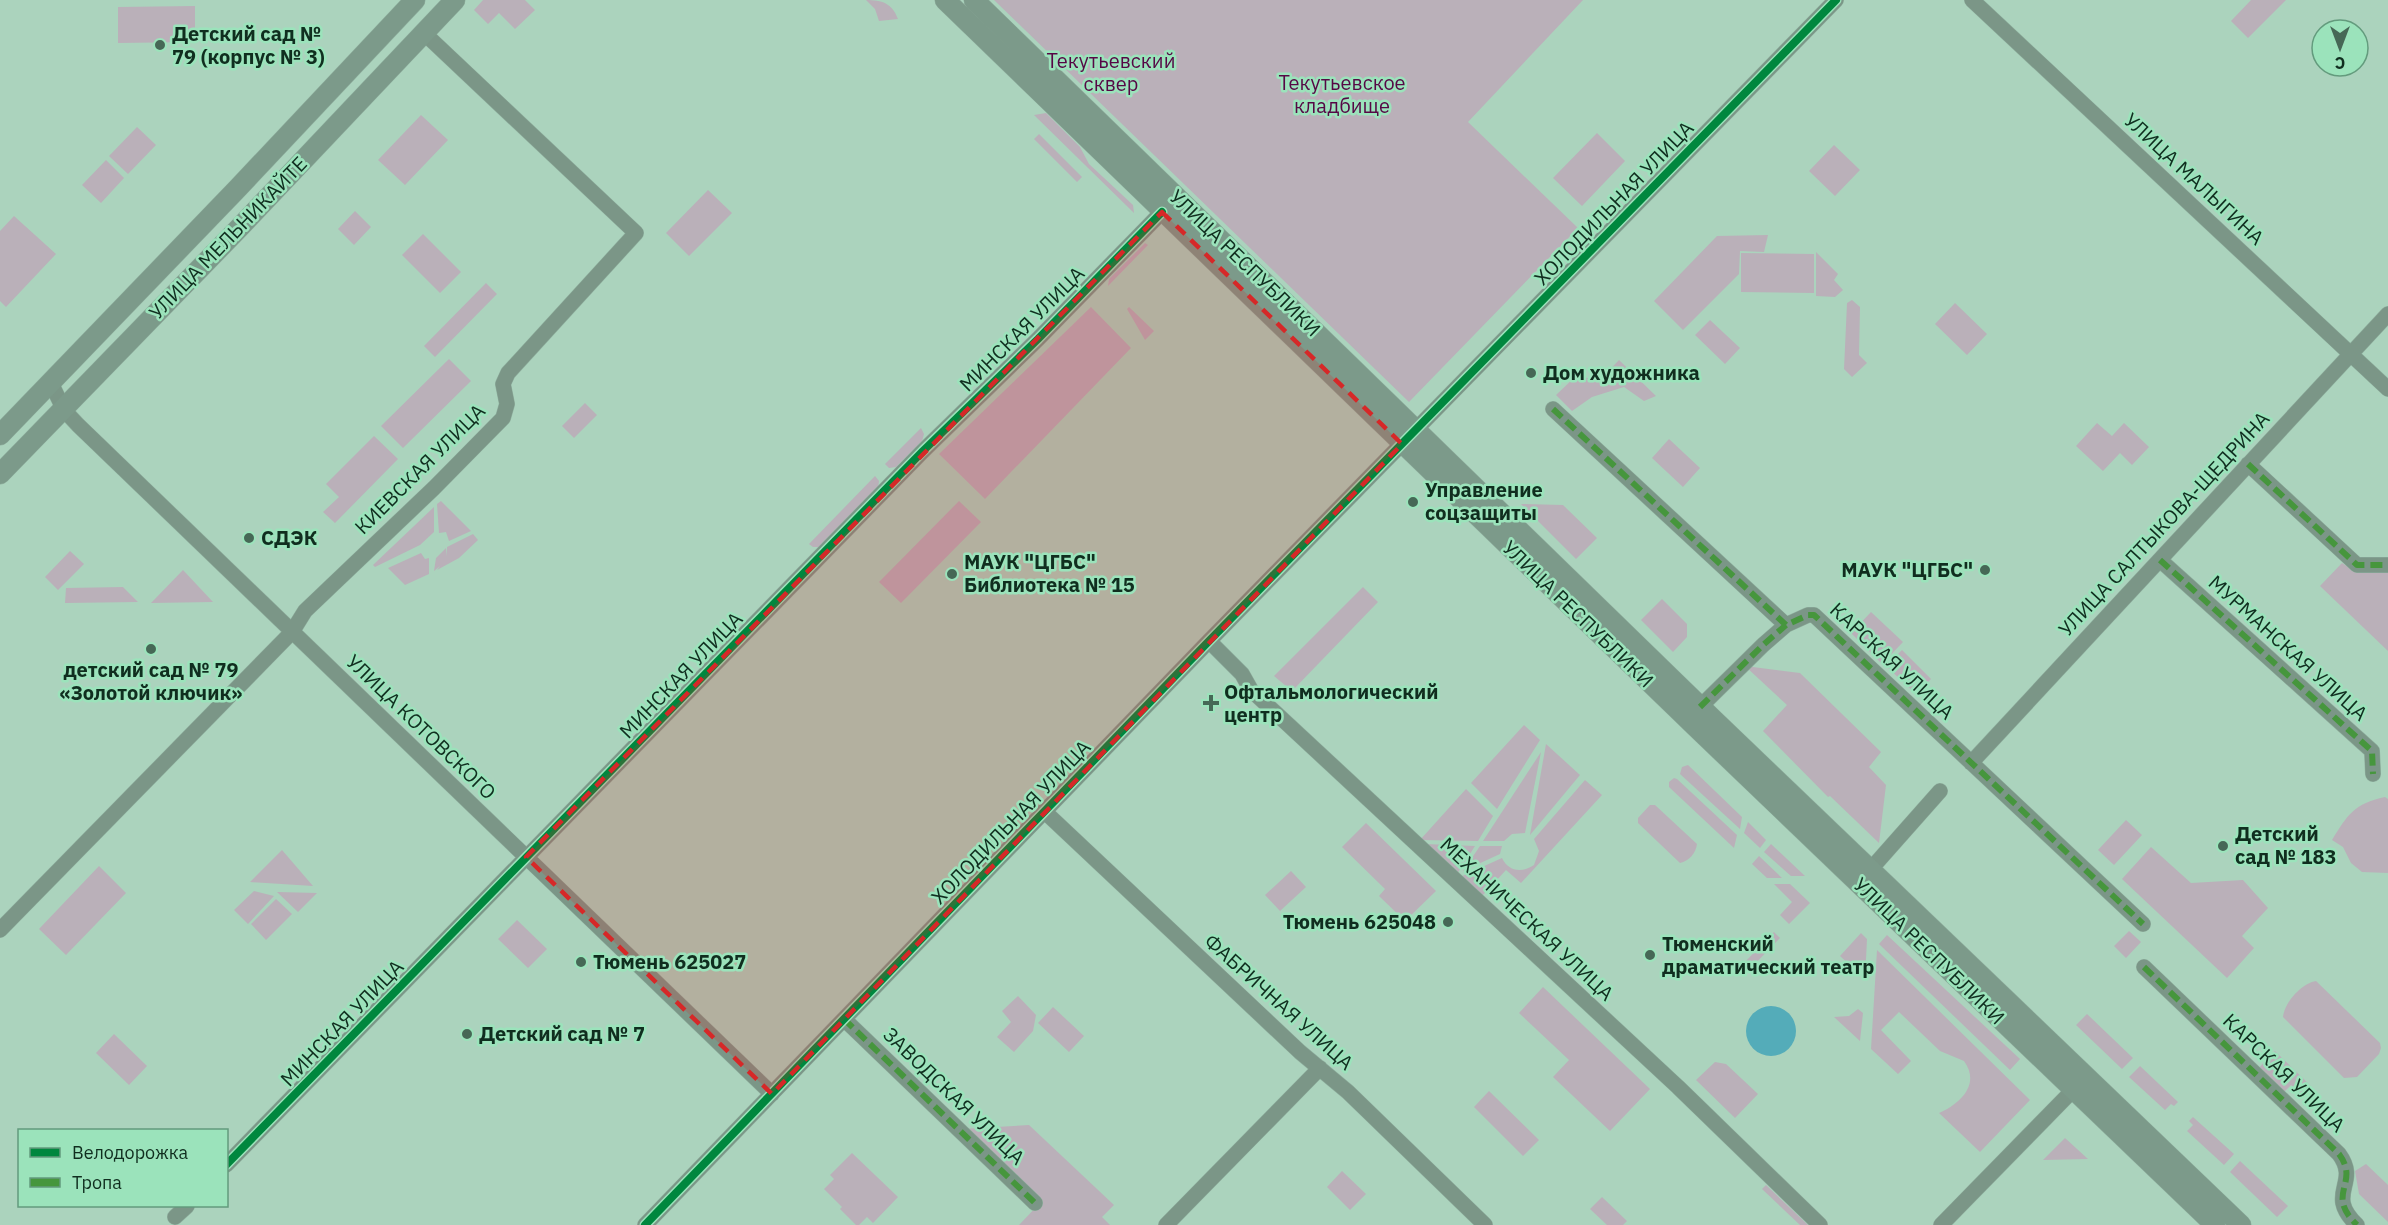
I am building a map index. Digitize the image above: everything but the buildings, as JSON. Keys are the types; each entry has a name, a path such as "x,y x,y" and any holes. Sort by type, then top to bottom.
{"main road":[{"name":"УЛИЦА МЕЛЬНИКАЙТЕ","path":"0,435 222,206 415,0"},
{"name":"УЛИЦА МЕЛЬНИКАЙТЕ","path":"0,474 64,410 455,0"},
{"name":"УЛИЦА РЕСПУБЛИКИ","path":"945,0 1162,212 1409,436 1700,707 1870,870 2080,1083 2215,1225"},
{"name":"УЛИЦА РЕСПУБЛИКИ","path":"974,0 1409,436 2080,1083 2241,1225"}],"street":[{"name":"ХОЛОДИЛЬНАЯ УЛИЦА","path":"653,1222 772,1094 1044,811 1836,0"},
{"name":"УЛИЦА МАЛЫГИНА","path":"1972,0 2388,389"},
{"name":"КИЕВСКАЯ УЛИЦА","path":"0,930 292,632 305,611 434,488 503,418 507,404 503,384 508,373 636,233 424,33"},
{"name":"МИНСКАЯ УЛИЦА","path":"228,1163 937,436 1038,339 1162,212"},
{"name":"УЛИЦА САЛТЫКОВА-ЩЕДРИНА","path":"1971,763 2388,314"},
{"name":"УЛИЦА КОТОВСКОГО","path":"51,383 64,410 78,425 772,1094"},
{"path":"1553,409 1786,626 1754,653 1700,707"},
{"path":"2248,464 2357,565 2388,565"},
{"name":"МУРМАНСКАЯ УЛИЦА","path":"2160,560 2372,751 2373,774"},
{"name":"КАРСКАЯ УЛИЦА","path":"1786,626 1808,615 1814,615 2143,924"},
{"name":"МЕХАНИЧЕСКАЯ УЛИЦА","path":"1209,641 1242,674 1251,690 1678,1087 1820,1225"},
{"path":"1870,870 1940,791"},
{"name":"ФАБРИЧНАЯ УЛИЦА","path":"1044,811 1126,890 1400,1141 1485,1225"},
{"name":"КАРСКАЯ УЛИЦА","path":"2144,967 2339,1154 2345,1163 2347,1172 2342,1204 2346,1214 2357,1225"},
{"name":"ЗАВОДСКАЯ УЛИЦА","path":"844,1019 1035,1203"},
{"path":"1166,1225 1320,1068"},
{"path":"1941,1225 2080,1083"},
{"path":"175,1217 186,1207"}],"highlighted area":[{"path":"1162,212 1402,444 772,1094 526,857"}],"green space":[{"path":"483,0 525,0 535,10 515,29 499,13 488,24 474,10"},
{"path":"866,0 886,3 893,9 898,19 879,21 875,9"},
{"path":"994,0 1583,0 1468,122 1578,228 1409,402"},
{"path":"2251,0 2286,0 2248,38 2231,21"},
{"path":"195,6 195,42 118,43 118,7"},
{"path":"1046,113 1080,147 1089,164 1133,205 1134,213 1034,115"},
{"path":"421,115 448,140 405,185 378,160"},
{"path":"137,127 156,145 128,174 109,156"},
{"path":"1597,133 1625,161 1582,206 1553,178"},
{"path":"1039,134 1082,177 1077,182 1034,139"},
{"path":"1834,145 1860,170 1835,196 1809,171"},
{"path":"106,160 124,178 101,203 82,185"},
{"path":"708,190 732,213 689,256 666,233"},
{"path":"355,211 371,227 354,245 338,229"},
{"path":"14,216 56,254 6,307 0,301 0,231"},
{"path":"423,234 461,272 440,293 402,255"},
{"path":"1768,235 1764,252 1740,251 1739,274 1683,330 1654,301 1717,236"},
{"path":"1145,243 1148,245 1108,286 1109,279"},
{"path":"1816,252 1838,274 1834,280 1843,290 1835,297 1816,296"},
{"path":"1741,253 1814,254 1814,293 1741,292"},
{"path":"486,283 497,294 435,357 424,346"},
{"path":"1852,300 1860,307 1859,355 1867,363 1852,377 1844,369 1847,303"},
{"path":"1955,303 1987,334 1967,355 1935,324"},
{"path":"1091,307 1131,348 985,499 939,454"},
{"path":"1129,307 1154,331 1145,340 1127,309"},
{"path":"1710,320 1740,348 1725,364 1695,335"},
{"path":"449,359 471,381 403,448 381,426"},
{"path":"1619,360 1656,396 1644,401 1624,387 1592,397 1572,411 1556,395 1576,376 1600,380"},
{"path":"585,403 597,415 574,438 562,426"},
{"path":"2097,423 2112,436 2124,423 2149,447 2132,465 2120,453 2103,471 2076,446"},
{"path":"921,428 924,434 922,441 896,467 889,468 885,464"},
{"path":"374,436 398,459 335,523 323,512 339,497 326,484"},
{"path":"1669,439 1700,468 1683,487 1652,458"},
{"path":"875,476 879,481 878,488 820,547 813,547 809,544"},
{"path":"441,501 471,531 449,541 446,532 439,533 437,504"},
{"path":"959,501 981,522 901,603 879,582"},
{"path":"1521,504 1563,505 1597,538 1576,559"},
{"path":"434,507 434,532 420,545 375,567 373,565"},
{"path":"473,534 478,540 459,558 434,571 436,558 446,548 447,556 447,547"},
{"path":"70,551 84,564 58,590 45,577"},
{"path":"421,553 425,559 429,558 429,574 405,585 388,568"},
{"path":"2342,563 2351,569 2388,570 2388,651 2320,586"},
{"path":"183,570 213,602 151,603"},
{"path":"123,587 138,602 65,603 66,588"},
{"path":"1363,587 1378,602 1292,691 1274,676"},
{"path":"1662,599 1687,624 1687,637 1673,652 1641,620"},
{"path":"1871,612 1903,642 1882,664 1851,633"},
{"path":"1902,650 1931,679 1916,694 1886,666"},
{"path":"1745,666 1800,673 1881,752 1869,767 1886,785 1879,843 1830,796 1828,797 1763,731 1787,705"},
{"path":"1524,725 1540,740 1497,809 1471,783"},
{"path":"1546,744 1580,775 1530,835"},
{"path":"1541,752 1525,833 1512,834 1504,841 1483,841"},
{"path":"1688,765 1742,817 1740,829 1680,774 1682,767"},
{"path":"1674,778 1737,835 1734,848 1669,787 1669,782"},
{"path":"1585,780 1602,795 1521,883 1506,870 1482,896 1460,877 1502,858 1508,866 1516,870 1534,865 1539,851 1534,839"},
{"path":"1466,789 1493,816 1478,841 1420,840"},
{"path":"2385,797 2388,799 2388,873 2362,872 2351,863 2343,847 2332,840 2353,811 2366,803"},
{"path":"1650,805 1655,805 1697,844 1694,853 1689,858 1680,863 1638,823 1638,818"},
{"path":"2126,820 2142,835 2114,865 2098,850"},
{"path":"1748,822 1766,840 1760,848 1744,833"},
{"path":"1366,823 1436,891 1405,921 1379,896 1385,889 1342,847"},
{"path":"1425,844 1475,846 1457,874"},
{"path":"1771,844 1805,876 1791,876 1764,852"},
{"path":"1480,846 1502,846 1500,854 1463,871"},
{"path":"2151,847 2191,883 2243,880 2268,908 2242,936 2254,948 2227,978 2122,879"},
{"path":"282,850 313,886 250,882"},
{"path":"1759,856 1782,878 1767,878 1752,864"},
{"path":"99,866 126,893 66,955 39,929"},
{"path":"1291,871 1306,887 1280,911 1265,895"},
{"path":"1774,884 1790,884 1810,903 1789,924 1780,915 1792,902"},
{"path":"254,891 274,896 248,924 234,910"},
{"path":"277,892 317,893 298,912"},
{"path":"276,899 292,914 266,940 251,924"},
{"path":"517,920 547,949 528,968 498,939"},
{"path":"2129,931 2141,942 2126,958 2114,946"},
{"path":"1774,932 1780,938 1748,971 1742,965"},
{"path":"1861,933 1867,939 1865,979 1840,956"},
{"path":"1887,935 2020,1059 2010,1070 1879,944"},
{"path":"1877,950 2030,1100 1980,1152 1939,1113 1961,1099 1966,1092 1970,1078 1969,1069 1964,1061 1940,1051 1899,1012 1881,1030 1911,1061 1898,1074 1871,1049"},
{"path":"2316,981 2380,1043 2379,1054 2357,1077 2344,1078 2283,1017 2295,994"},
{"path":"1543,987 1650,1089 1610,1131 1553,1077 1569,1060 1519,1013"},
{"path":"1018,996 1036,1015 1033,1031 1014,1052 997,1037 1011,1022 1002,1011"},
{"path":"1053,1007 1084,1036 1069,1052 1038,1023"},
{"path":"1858,1009 1863,1013 1860,1041 1834,1017 1849,1016"},
{"path":"2087,1014 2133,1058 2122,1069 2076,1025"},
{"path":"114,1034 147,1066 129,1085 96,1053"},
{"path":"2275,1051 2311,1086 2302,1095 2291,1085 2280,1096 2255,1072"},
{"path":"1715,1062 1726,1064 1758,1094 1735,1118 1696,1080"},
{"path":"2140,1066 2178,1102 2174,1106 2171,1104 2165,1110 2129,1077"},
{"path":"1489,1091 1539,1140 1523,1156 1474,1107"},
{"path":"2193,1117 2234,1154 2224,1165 2187,1131 2193,1125 2189,1121"},
{"path":"1029,1125 1114,1205 1102,1217 1110,1225 1019,1225 1039,1204 962,1129"},
{"path":"2065,1138 2088,1159 2043,1160"},
{"path":"852,1153 898,1197 873,1223 867,1217 856,1225 824,1189 834,1179 830,1175"},
{"path":"2240,1161 2288,1206 2277,1217 2230,1172"},
{"path":"2366,1164 2388,1185 2388,1222 2359,1194 2355,1171"},
{"path":"1342,1171 1366,1194 1350,1210 1327,1187"},
{"path":"1766,1185 1808,1225 1800,1225 1762,1189"},
{"path":"1602,1197 1627,1221 1623,1225 1607,1225 1590,1209"}],"water":[{"path":"1766,1006 1776,1006 1789,1013 1796,1026 1796,1036 1789,1049 1776,1056 1766,1056 1757,1052 1750,1045 1746,1036 1746,1026 1750,1017 1757,1010"}],"marked path":[{"path":"1553,409 1786,625 1808,615 1814,615 2143,924"},
{"path":"2248,464 2357,565 2388,565"},
{"path":"2160,560 2372,751 2373,774"},
{"path":"1700,707 1786,625"},
{"path":"2144,967 2339,1154 2345,1164 2346,1173 2343,1205 2357,1225"},
{"path":"844,1019 1035,1203"}],"cycle path":[{"path":"645,1225 1209,641 1836,0"},
{"path":"228,1163 923,451 1038,339 1162,212"}],"place":[{"name":"Детский сад № 79 (корпус № 3)","path":"160,45"},
{"name":"Дом художника","path":"1531,373"},
{"name":"Управление соцзащиты","path":"1413,502"},
{"name":"СДЭК","path":"249,538"},
{"name":"МАУК \"ЦГБС\"","path":"1985,570"},
{"name":"МАУК \"ЦГБС\" Библиотека № 15","path":"952,574"},
{"name":"детский сад № 79 «Золотой ключик»","path":"151,649"},
{"name":"Офтальмологический центр","path":"1211,703"},
{"name":"Детский сад № 183","path":"2223,846"},
{"name":"Тюмень 625048","path":"1448,922"},
{"name":"Тюменский драматический театр","path":"1650,955"},
{"name":"Тюмень 625027","path":"581,962"},
{"name":"Детский сад № 7","path":"467,1034"}],"park label":[{"name":"Текутьевский сквер","path":"1111,72"},
{"name":"Текутьевское кладбище","path":"1342,94"}]}
